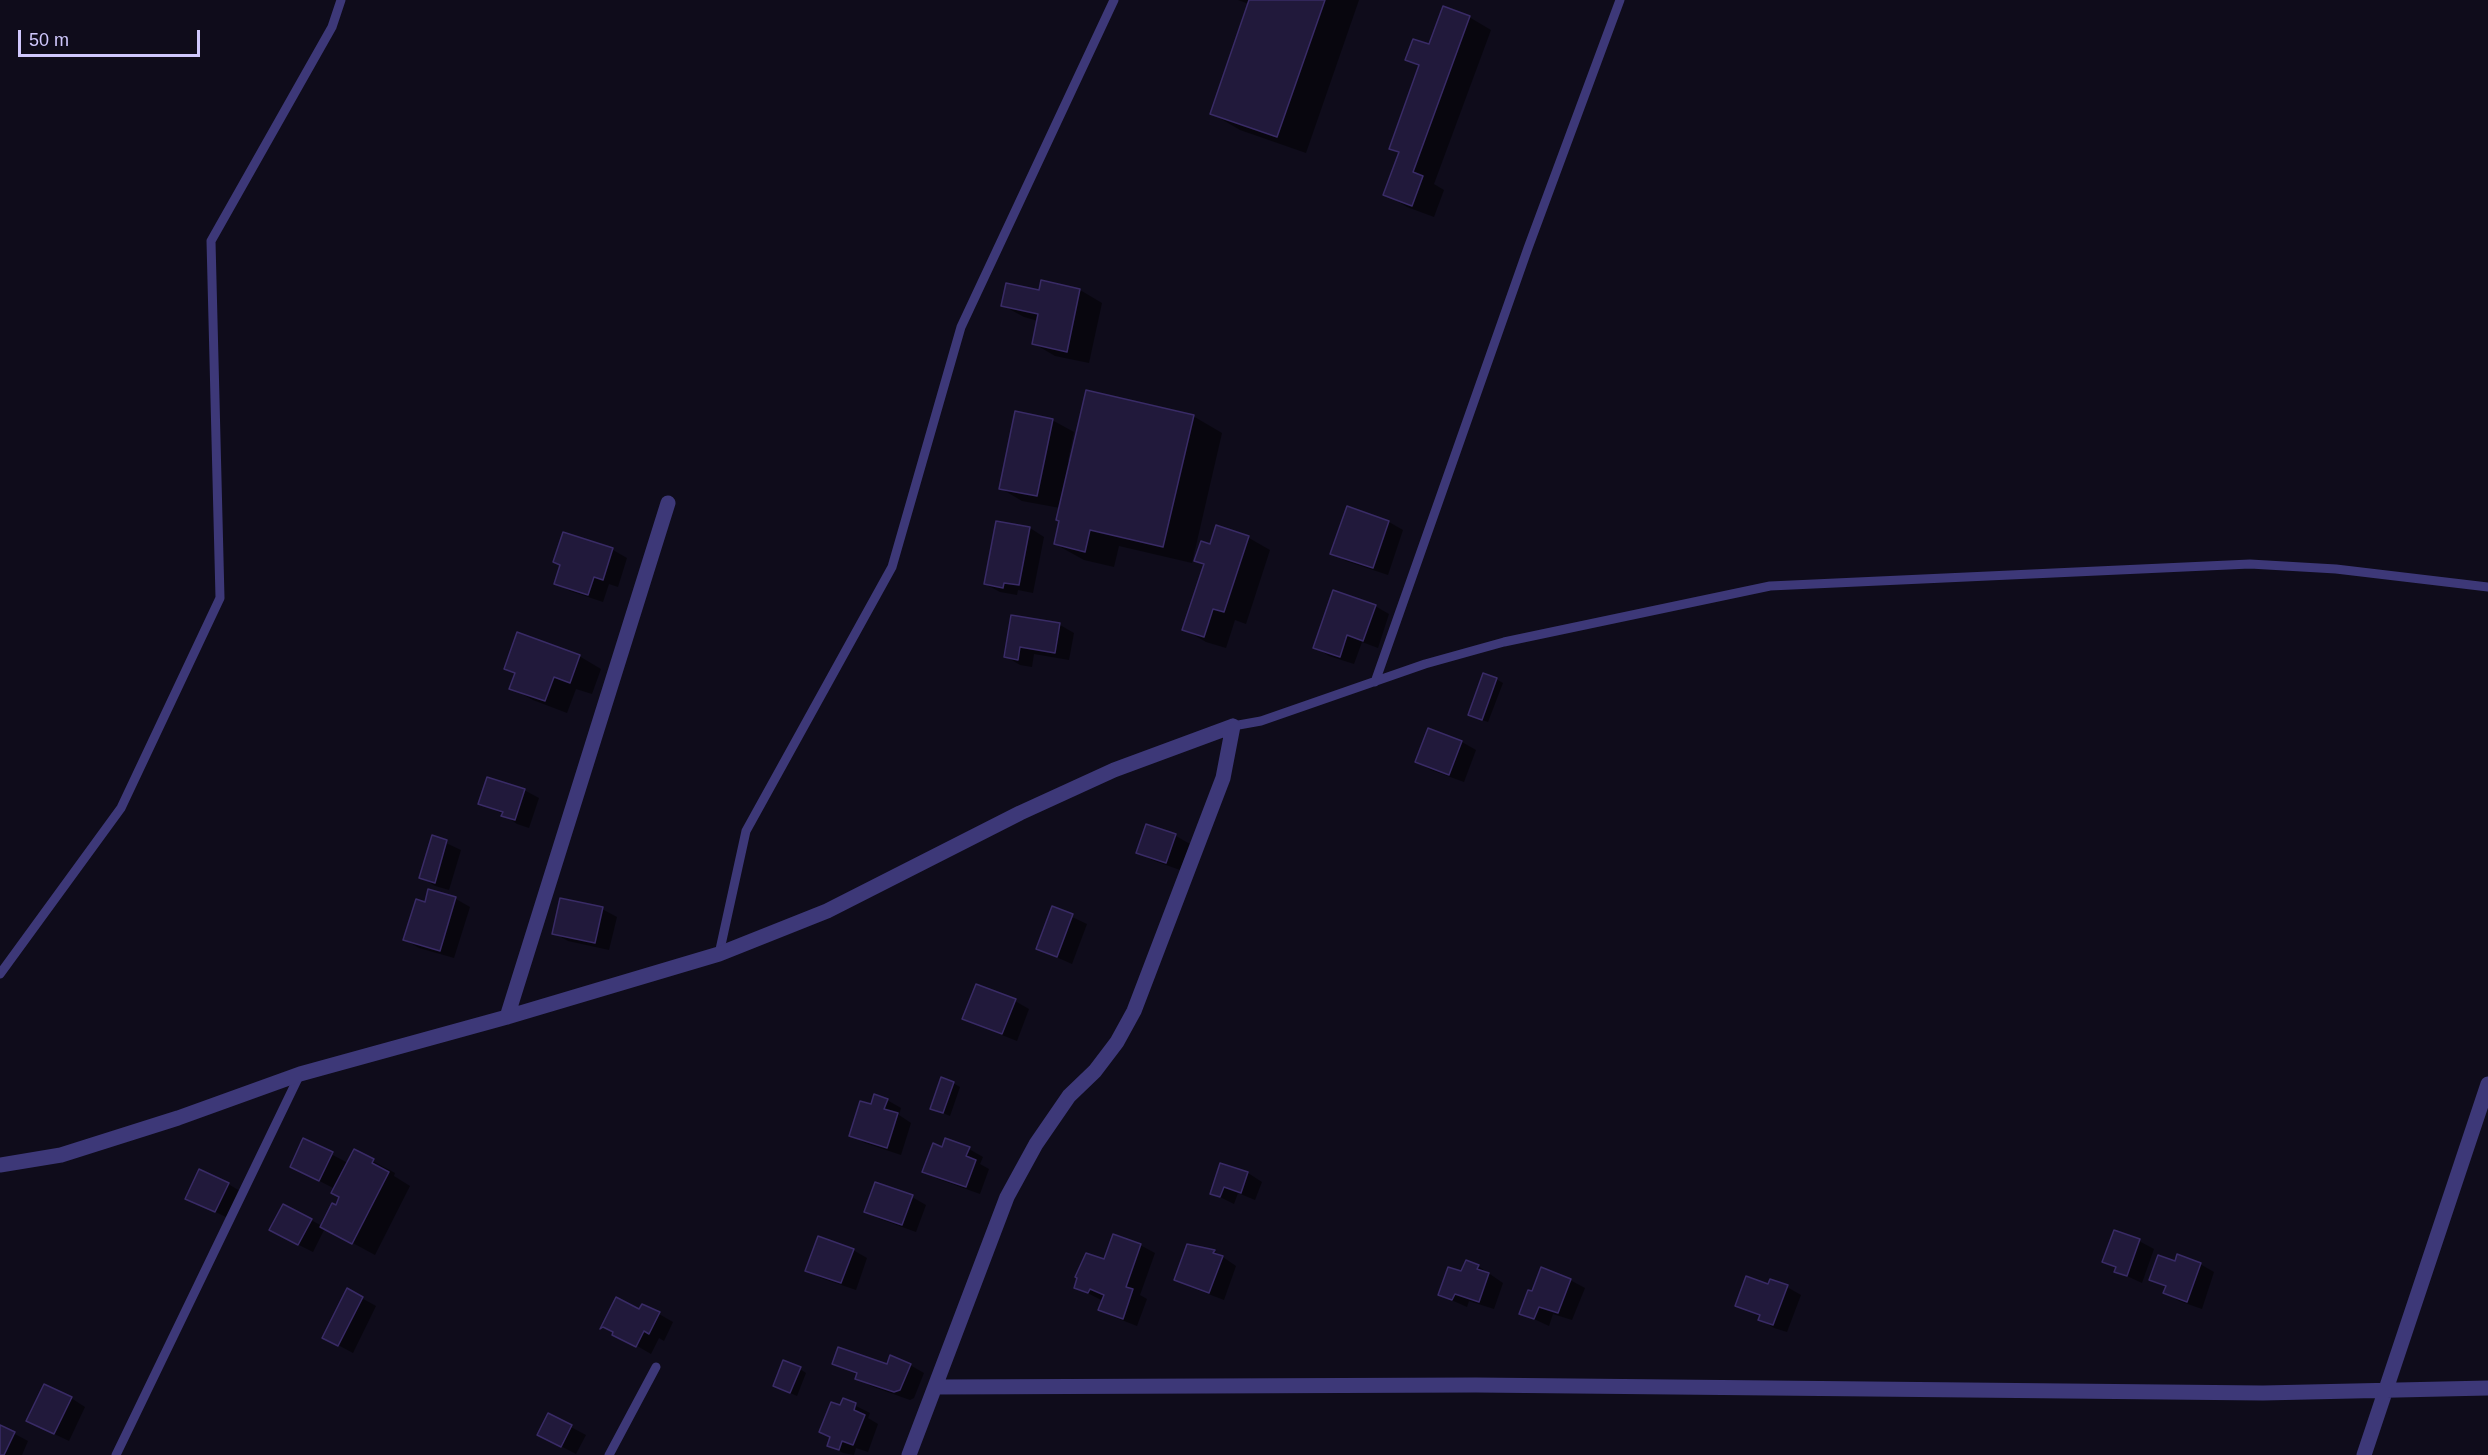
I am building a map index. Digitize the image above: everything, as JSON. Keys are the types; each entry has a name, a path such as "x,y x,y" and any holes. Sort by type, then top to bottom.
{"street":[{"path":"507,1017 668,503"},
{"path":"0,1165 61,1155 178,1118 300,1074 507,1017 719,954 827,911 1020,813 1104,775 1233,726"},
{"path":"909,1455 1006,1197 1036,1144 1069,1096 1095,1071 1117,1042 1134,1011 1223,778 1233,726"},
{"path":"2364,1455 2488,1083"},
{"path":"935,1387 1476,1385 2263,1393 2488,1388"}],"lane":[{"path":"0,974 121,808 220,598 211,240 332,27 341,0"},
{"path":"719,954 746,831 892,567 961,327 1114,0"},
{"path":"1376,682 1524,259 1620,0"},
{"path":"1233,726 1261,721 1425,664 1504,642 1770,586 2250,564 2336,569 2488,587"},
{"path":"116,1455 300,1074"},
{"path":"609,1455 656,1367"}],"building":[{"path":"1249,0 1325,0 1277,137 1210,114"},
{"path":"1443,6 1470,16 1413,172 1423,176 1412,206 1383,195 1399,152 1389,149 1419,65 1405,60 1413,39 1429,44"},
{"path":"1041,280 1080,289 1067,352 1032,344 1038,314 1001,306 1006,283 1039,290"},
{"path":"1086,390 1194,415 1163,547 1090,530 1085,552 1054,544 1059,521 1056,520"},
{"path":"1015,411 1053,419 1037,496 999,489"},
{"path":"1347,506 1389,521 1373,568 1330,554"},
{"path":"996,521 1030,527 1019,585 1004,583 1003,588 984,584"},
{"path":"1216,525 1249,536 1224,612 1213,609 1204,637 1182,630 1204,564 1194,561 1201,541 1210,544"},
{"path":"563,532 613,548 603,580 594,577 588,595 554,584 560,565 553,562"},
{"path":"1333,590 1376,605 1363,641 1347,635 1340,657 1313,648"},
{"path":"1011,615 1060,623 1055,653 1020,647 1018,660 1004,657"},
{"path":"517,632 580,655 570,683 554,677 545,701 509,689 515,673 504,669"},
{"path":"1483,673 1497,678 1482,720 1468,715"},
{"path":"1428,728 1462,741 1449,775 1415,762"},
{"path":"487,777 525,789 515,820 501,816 503,812 478,804"},
{"path":"1146,824 1176,834 1166,863 1136,853"},
{"path":"432,835 447,840 435,883 419,878"},
{"path":"428,889 456,897 440,951 403,940 416,899 425,902"},
{"path":"560,898 603,907 595,943 552,934"},
{"path":"1052,906 1073,914 1057,957 1036,949"},
{"path":"976,984 1016,999 1002,1034 962,1019"},
{"path":"941,1077 954,1082 943,1113 930,1109"},
{"path":"874,1094 888,1099 884,1109 898,1113 887,1148 849,1136 860,1101 871,1104"},
{"path":"303,1138 333,1152 319,1181 290,1167"},
{"path":"945,1138 970,1147 966,1156 976,1160 966,1187 922,1172 933,1143 942,1147"},
{"path":"354,1149 374,1159 372,1163 389,1172 352,1244 320,1227 332,1203 336,1205 339,1197 331,1193"},
{"path":"1220,1163 1248,1172 1241,1193 1224,1187 1220,1197 1210,1194"},
{"path":"199,1169 229,1183 215,1212 185,1199"},
{"path":"875,1182 913,1195 902,1225 864,1212"},
{"path":"283,1204 312,1219 298,1245 269,1230"},
{"path":"2114,1230 2140,1239 2127,1276 2114,1272 2116,1267 2102,1262"},
{"path":"1113,1234 1141,1244 1126,1287 1133,1289 1123,1319 1098,1310 1104,1295 1090,1289 1088,1293 1074,1288 1077,1278 1075,1277 1086,1253 1104,1259"},
{"path":"818,1236 854,1249 841,1283 805,1271"},
{"path":"1187,1244 1215,1250 1213,1253 1223,1256 1209,1293 1174,1280"},
{"path":"2177,1254 2201,1263 2187,1302 2163,1293 2166,1286 2149,1280 2158,1255 2175,1261"},
{"path":"1466,1260 1479,1265 1477,1269 1489,1273 1479,1302 1455,1294 1452,1300 1438,1295 1448,1267 1461,1271"},
{"path":"1541,1267 1571,1279 1558,1313 1539,1307 1534,1319 1519,1314 1528,1290 1532,1291"},
{"path":"1746,1276 1768,1284 1770,1279 1788,1285 1773,1325 1758,1320 1760,1315 1735,1306"},
{"path":"347,1288 363,1297 338,1346 322,1338"},
{"path":"616,1297 639,1309 642,1304 660,1312 649,1334 644,1331 636,1347 612,1335 613,1332 603,1327 600,1329"},
{"path":"838,1347 887,1364 890,1355 911,1364 900,1390 894,1392 855,1379 857,1373 832,1364"},
{"path":"783,1360 801,1367 790,1393 773,1386"},
{"path":"44,1384 72,1397 54,1434 26,1421"},
{"path":"843,1398 856,1403 854,1410 865,1415 853,1445 842,1441 839,1450 827,1446 830,1437 819,1432 831,1402 840,1405"},
{"path":"548,1413 572,1425 561,1447 537,1435"},
{"path":"0,1425 15,1432 4,1455 0,1455"}]}
